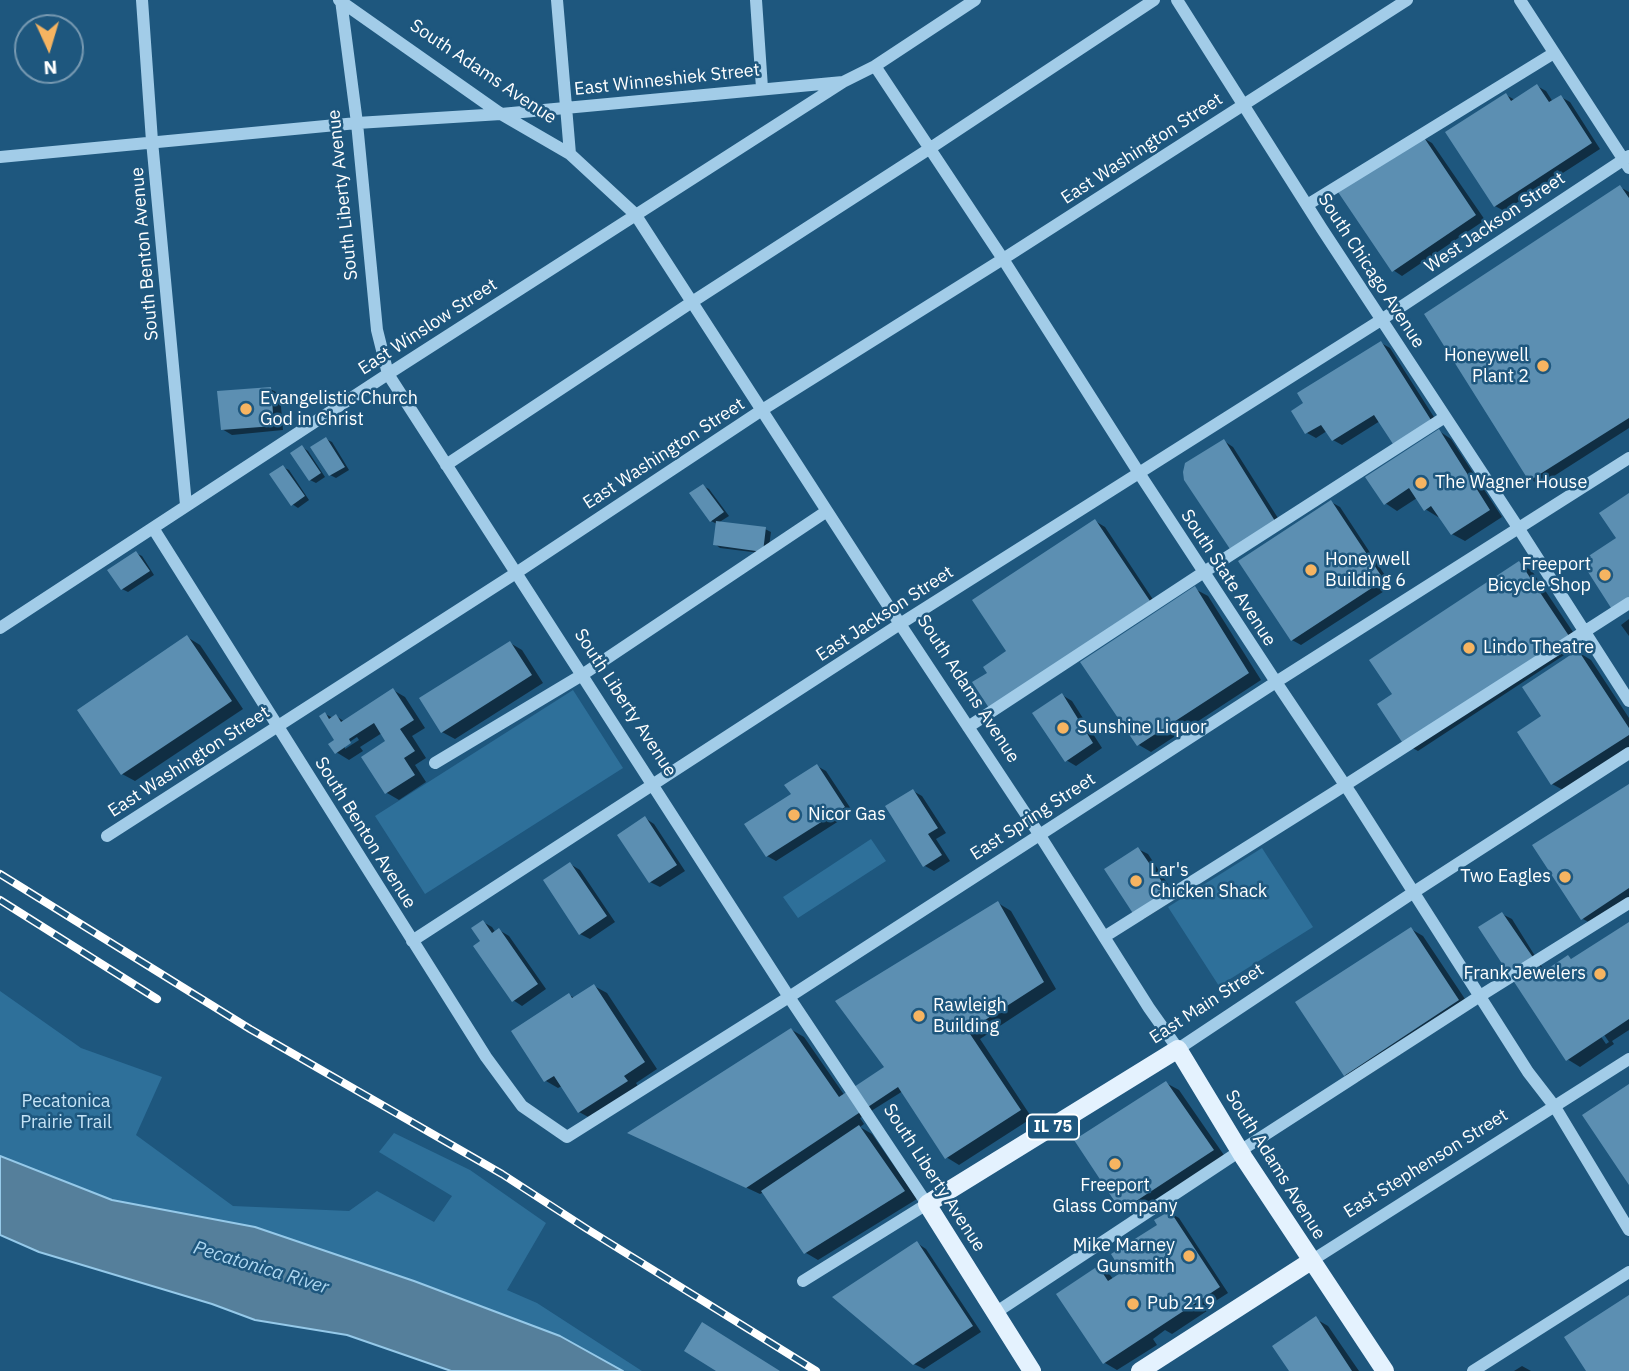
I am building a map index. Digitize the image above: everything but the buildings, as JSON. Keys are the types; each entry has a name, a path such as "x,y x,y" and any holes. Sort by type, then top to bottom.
{"main road":[{"name":"South Adams Avenue","path":"1178,1049 1311,1261 1385,1371"},
{"name":"East Main Street","path":"927,1204 1178,1049"},
{"name":"South Liberty Avenue","path":"927,1204 1032,1371"},
{"name":"East Stephenson Street","path":"1140,1371 1311,1261"}],"street":[{"name":"South Benton Avenue","path":"142,0 152,141 186,505"},
{"name":"South Adams Avenue","path":"557,0 570,154"},
{"path":"756,0 762,88"},
{"path":"952,0 952,15"},
{"path":"875,66 975,0"},
{"path":"446,465 1154,0"},
{"name":"South Chicago Avenue","path":"1177,0 1629,701"},
{"name":"East Washington Street","path":"107,836 516,573 762,410 1407,0"},
{"path":"1520,0 1627,161"},
{"name":"South Adams Avenue","path":"340,1 501,114 570,154 635,214 1178,1049"},
{"name":"South Liberty Avenue","path":"340,1 357,123 377,330 388,374 789,997 927,1204"},
{"path":"1307,205 1554,52"},
{"name":"East Winneshiek Street","path":"0,157 152,141 357,123 501,114 842,82 875,66"},
{"name":"South State Avenue","path":"875,66 1345,785 1528,1072 1555,1107 1629,1230"},
{"name":"East Winslow Street","path":"0,628 842,82"},
{"name":"West Jackson Street","path":"1381,320 1627,161"},
{"name":"East Jackson Street","path":"412,941 900,624 1381,320"},
{"path":"968,727 1445,417"},
{"name":"East Spring Street","path":"567,1137 1629,458"},
{"path":"435,763 582,675 827,511"},
{"name":"South Benton Avenue","path":"153,528 486,1057 522,1106 567,1137"},
{"path":"1104,937 1629,603"},
{"name":"East Main Street","path":"1178,1049 1629,753"},
{"path":"995,1313 1240,1150 1629,903"},
{"name":"East Stephenson Street","path":"1311,1261 1629,1059"},
{"name":"East Main Street","path":"803,1281 927,1204"},
{"path":"1473,1371 1629,1272"}],"green space":[{"path":"573,690 623,768 425,894 375,816"},
{"path":"871,839 886,861 798,918 783,897"},
{"path":"1262,848 1313,927 1219,986 1168,907"},
{"name":"Pecatonica Prairie Trail","path":"0,991 81,1048 162,1077 136,1135 233,1206 349,1211 377,1191 434,1222 452,1196 379,1152 394,1133 470,1170 546,1223 507,1290 537,1303 642,1371 623,1371 560,1336 414,1281 255,1227 112,1200 0,1156"}],"water":[{"name":"Pecatonica River","path":"0,1156 112,1200 255,1227 414,1281 560,1336 623,1371 451,1371 347,1335 255,1320 212,1304 39,1252 0,1235"}],"railway":[{"path":"0,874 250,1029 502,1174 816,1371"},
{"path":"0,900 157,999"}],"place":[{"name":"Honeywell Plant 2","path":"1543,366"},
{"name":"Evangelistic Church God in Christ","path":"246,409"},
{"name":"The Wagner House","path":"1421,483"},
{"name":"Honeywell Building 6","path":"1311,570"},
{"name":"Freeport Bicycle Shop","path":"1605,575"},
{"name":"Lindo Theatre","path":"1469,648"},
{"name":"Sunshine Liquor","path":"1063,728"},
{"name":"Nicor Gas","path":"794,815"},
{"name":"Two Eagles","path":"1565,877"},
{"name":"Lar's Chicken Shack","path":"1136,881"},
{"name":"Frank Jewelers","path":"1600,974"},
{"name":"Rawleigh Building","path":"919,1016"},
{"name":"Freeport Glass Company","path":"1115,1164"},
{"name":"Mike Marney Gunsmith","path":"1189,1256"},
{"name":"Pub 219","path":"1133,1304"}]}
